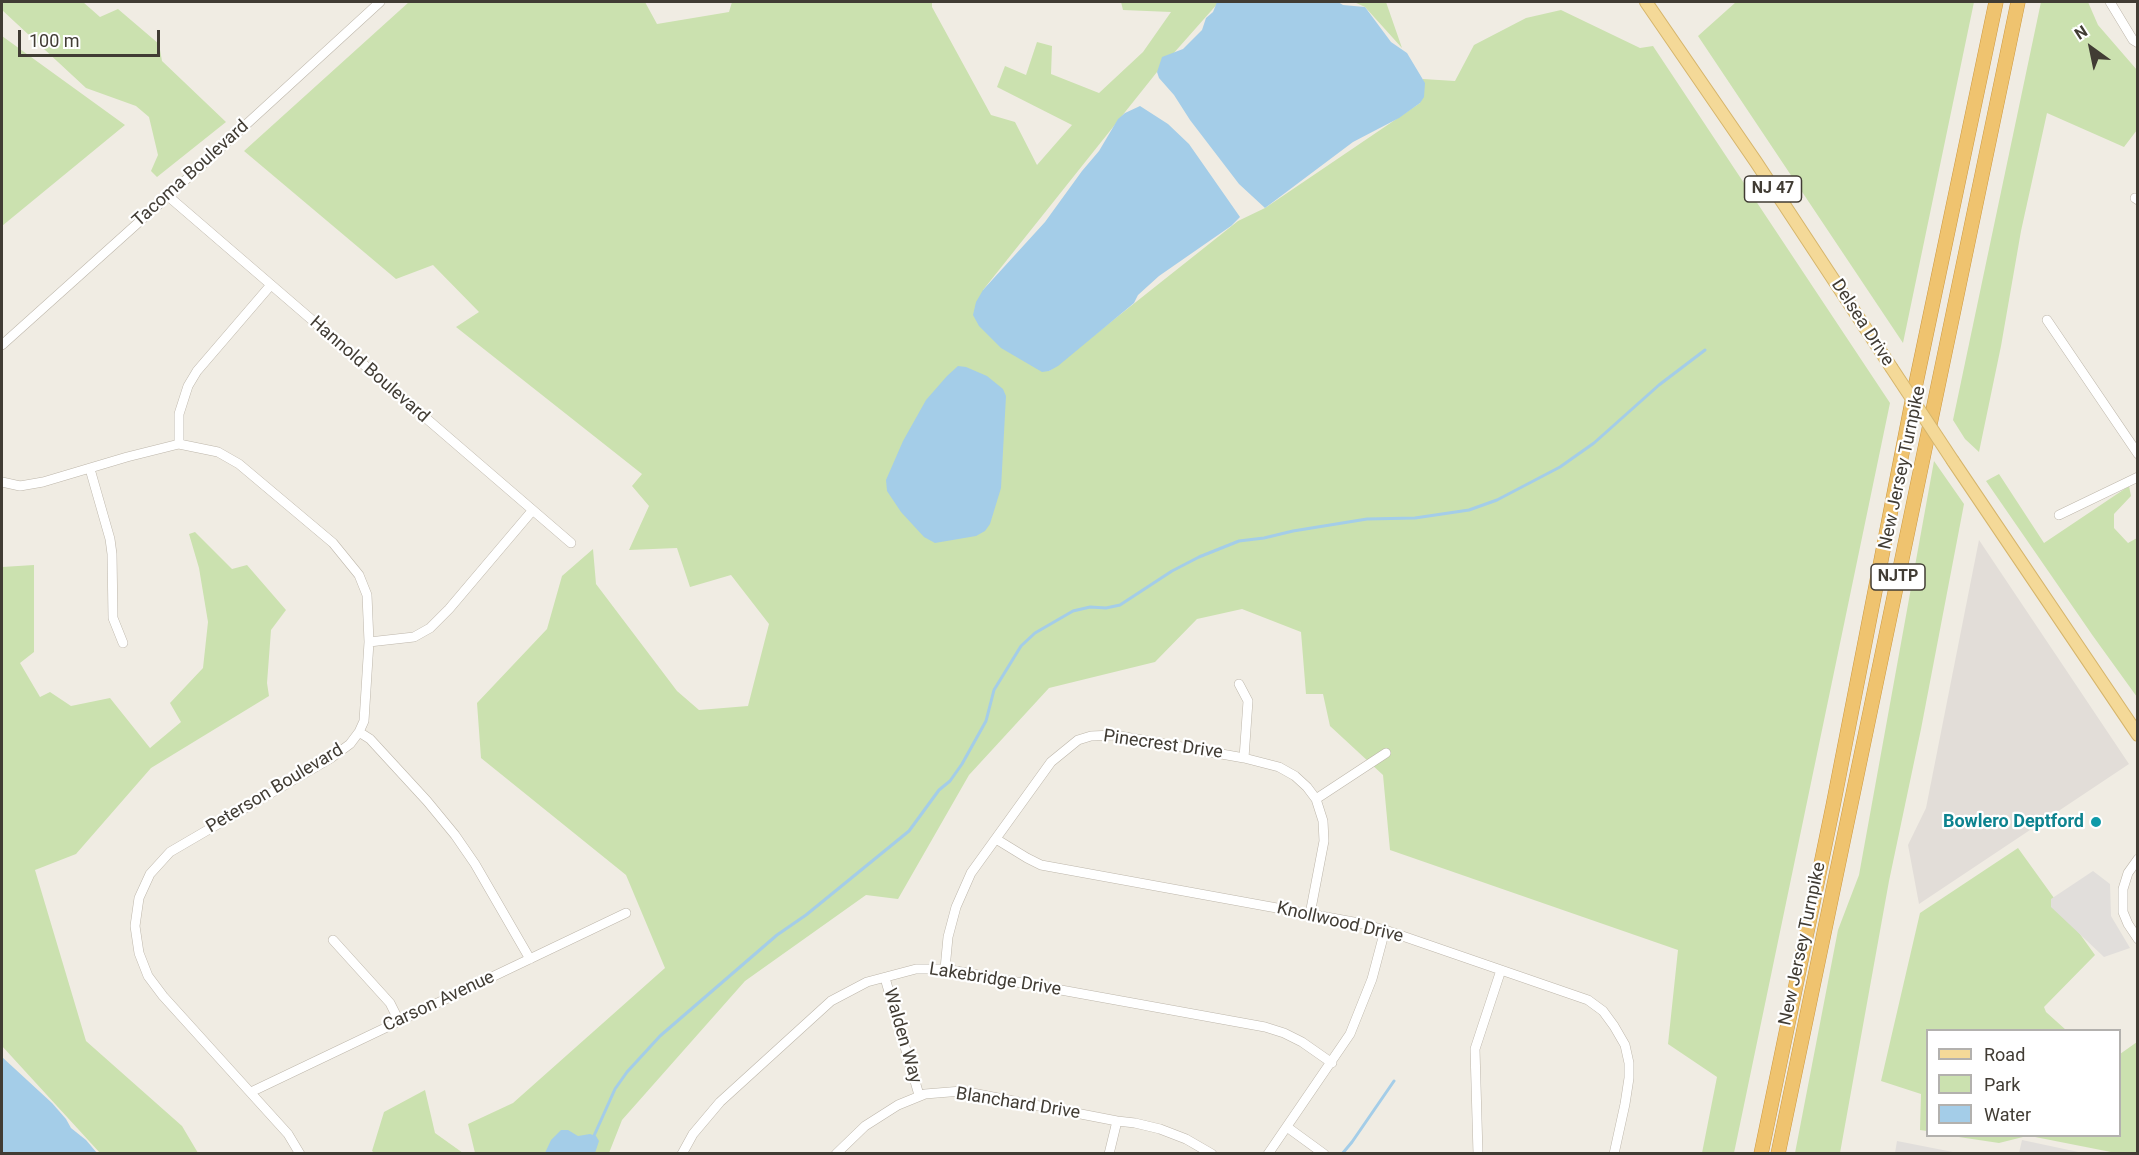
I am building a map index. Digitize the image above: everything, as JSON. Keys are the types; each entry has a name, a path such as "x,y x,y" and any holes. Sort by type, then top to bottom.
{"highway":[{"name":"New Jersey Turnpike","path":"1761,1154 1833,806 1912,402 1996,2"},
{"name":"New Jersey Turnpike","path":"1778,1154 2018,2"}],"main road":[{"name":"Delsea Drive","path":"1646,2 1756,162 1953,461 2138,735"}],"street":[{"name":"Tacoma Boulevard","path":"2,345 380,2"},
{"path":"2110,2 2133,40 2138,43"},
{"name":"Hannold Boulevard","path":"168,196 571,543"},
{"path":"179,444 179,414 188,386 197,372 270,286"},
{"path":"2047,320 2138,454"},
{"name":"Peterson Boulevard","path":"2,482 20,486 43,482 127,456 179,444 218,453 238,464 333,543 358,575 367,595 369,642 364,722 359,732 350,744 331,758 170,852 150,874 139,898 135,926 139,953 148,976 163,996 288,1134 300,1154"},
{"path":"90,469 110,539 113,618 123,643"},
{"path":"2059,515 2138,477"},
{"path":"369,642 414,637 430,628 449,609 532,511"},
{"path":"1239,684 1248,701 1244,758"},
{"path":"359,732 370,740 427,801 455,835 475,864 530,959"},
{"name":"Pinecrest Drive","path":"945,969 948,937 959,898 971,873 1051,762 1064,750 1084,738 1114,735 1244,758 1279,767 1295,776 1316,799 1323,821 1324,841 1310,914"},
{"path":"1316,799 1386,753"},
{"name":"Knollwood Drive","path":"996,839 1041,864 1385,930 1588,1000 1603,1011 1614,1026 1625,1045 1629,1063 1628,1087 1614,1154"},
{"path":"2138,858 2128,873 2123,889 2123,912 2138,939"},
{"name":"Carson Avenue","path":"251,1092 626,913"},
{"path":"1268,1154 1350,1034 1372,979 1385,930"},
{"path":"333,940 390,1003 399,1021"},
{"name":"Lakebridge Drive","path":"682,1154 693,1134 720,1102 831,1001 867,982 916,969 945,969 1265,1027 1302,1042 1332,1063"},
{"path":"1478,1154 1475,1049 1501,970"},
{"name":"Walden Way","path":"885,978 919,1095"},
{"name":"Blanchard Drive","path":"836,1154 865,1126 898,1105 919,1095 962,1091 1160,1129 1186,1139 1212,1154"},
{"path":"1109,1154 1117,1121"},
{"path":"1287,1127 1324,1154"}],"shaded area":[{"path":"1979,540 2129,764 1919,904 1908,845 1926,808"},
{"path":"2093,871 2110,884 2111,916 2130,948 2104,957 2051,907 2051,899"},
{"path":"2022,1140 2083,1153 2019,1153"},
{"path":"1897,1141 1958,1153 1895,1153"}],"green space":[{"path":"2,2 83,2 100,17 118,9 159,44 162,61 226,122 157,177 151,171 158,155 149,117 136,106 86,88 2,10"},
{"path":"409,2 645,2 657,24 729,12 732,2 932,2 932,7 991,115 1015,122 1037,165 1072,125 997,87 1005,66 1026,75 1037,42 1052,46 1051,74 1099,93 1143,52 1171,12 1123,10 1121,2 1219,2 1157,72 983,290 1049,371 1238,221 1265,208 1420,103 1423,79 1455,81 1474,45 1526,18 1561,10 1640,48 1653,46 1890,403 1734,1153 1702,1153 1717,1077 1668,1044 1678,950 1390,850 1383,775 1330,726 1323,694 1306,694 1301,632 1242,609 1197,619 1155,662 1049,688 969,775 898,899 866,895 745,981 622,1120 609,1153 475,1153 468,1124 513,1103 665,968 626,875 481,758 477,703 547,629 562,576 593,549 596,584 677,691 699,710 748,706 769,624 731,575 690,587 677,548 629,550 649,506 632,486 642,474 456,327 479,312 433,265 396,279 244,151"},
{"path":"1354,2 1386,2 1402,48 1365,7"},
{"path":"1736,2 1974,2 1903,343 1698,36"},
{"path":"2041,2 2088,2 2098,25 2137,70 2137,130 2124,147 2047,113 2021,231 2001,346 1979,452 1965,439 1953,420"},
{"path":"2,36 125,125 2,226"},
{"path":"1934,461 1964,504 1889,881 1840,1153 1795,1153 1838,930 1859,875"},
{"path":"1999,474 2044,543 2129,486 2131,496 2114,514 2114,528 2128,543 2137,538 2137,697 1986,481"},
{"path":"195,532 232,569 247,565 286,610 271,630 267,683 269,696 151,768 76,854 35,870 86,1041 182,1126 198,1153 100,1153 2,1046 2,567 34,565 34,652 20,663 40,697 50,692 71,706 110,698 150,748 181,722 170,703 203,668 208,622 199,568 189,534"},
{"path":"2018,848 2095,955 2044,1007 2046,1012 2065,1029 1926,1029 1926,1131 1920,1130 1921,1094 1881,1081 1920,913"},
{"path":"2137,1042 2137,1153 2116,1153 2035,1137 2121,1137 2121,1053"},
{"path":"425,1090 435,1133 463,1153 376,1154 372,1151 384,1112"},
{"path":"1959,1137 2023,1137 1999,1143"}],"water":[{"path":"1217,2 1338,2 1343,5 1365,7 1391,42 1407,53 1425,83 1424,97 1420,103 1399,118 1353,142 1265,208 1239,184 1159,78 1157,72 1162,57 1183,49 1202,30 1206,18 1213,12"},
{"path":"1140,106 1168,124 1189,144 1240,217 1231,226 1159,276 1138,295 1134,303 1058,366 1042,372 1001,348 979,326 973,315 976,302 983,290 1045,222 1099,151 1118,119"},
{"path":"958,366 987,376 1003,389 1006,396 1001,488 990,524 985,531 976,536 935,543 924,537 901,512 887,491 886,480 903,441 926,400"},
{"path":"2,1057 52,1103 71,1128 97,1153 2,1153"},
{"path":"561,1130 568,1130 578,1136 590,1134 596,1136 599,1141 595,1153 545,1153 551,1140"}],"waterway":[{"path":"593,1138 615,1089 627,1072 660,1036 777,935 806,915 909,831 939,790 950,781 962,764 986,721 994,690 1021,646 1035,633 1073,611 1090,607 1106,608 1120,605 1172,571 1239,541 1367,519 1415,518 1469,510 1497,500 1560,467 1594,443 1659,385 1705,350"},
{"path":"1342,1154 1394,1081"}],"place":[{"name":"Bowlero Deptford","path":"2096,822"}]}
